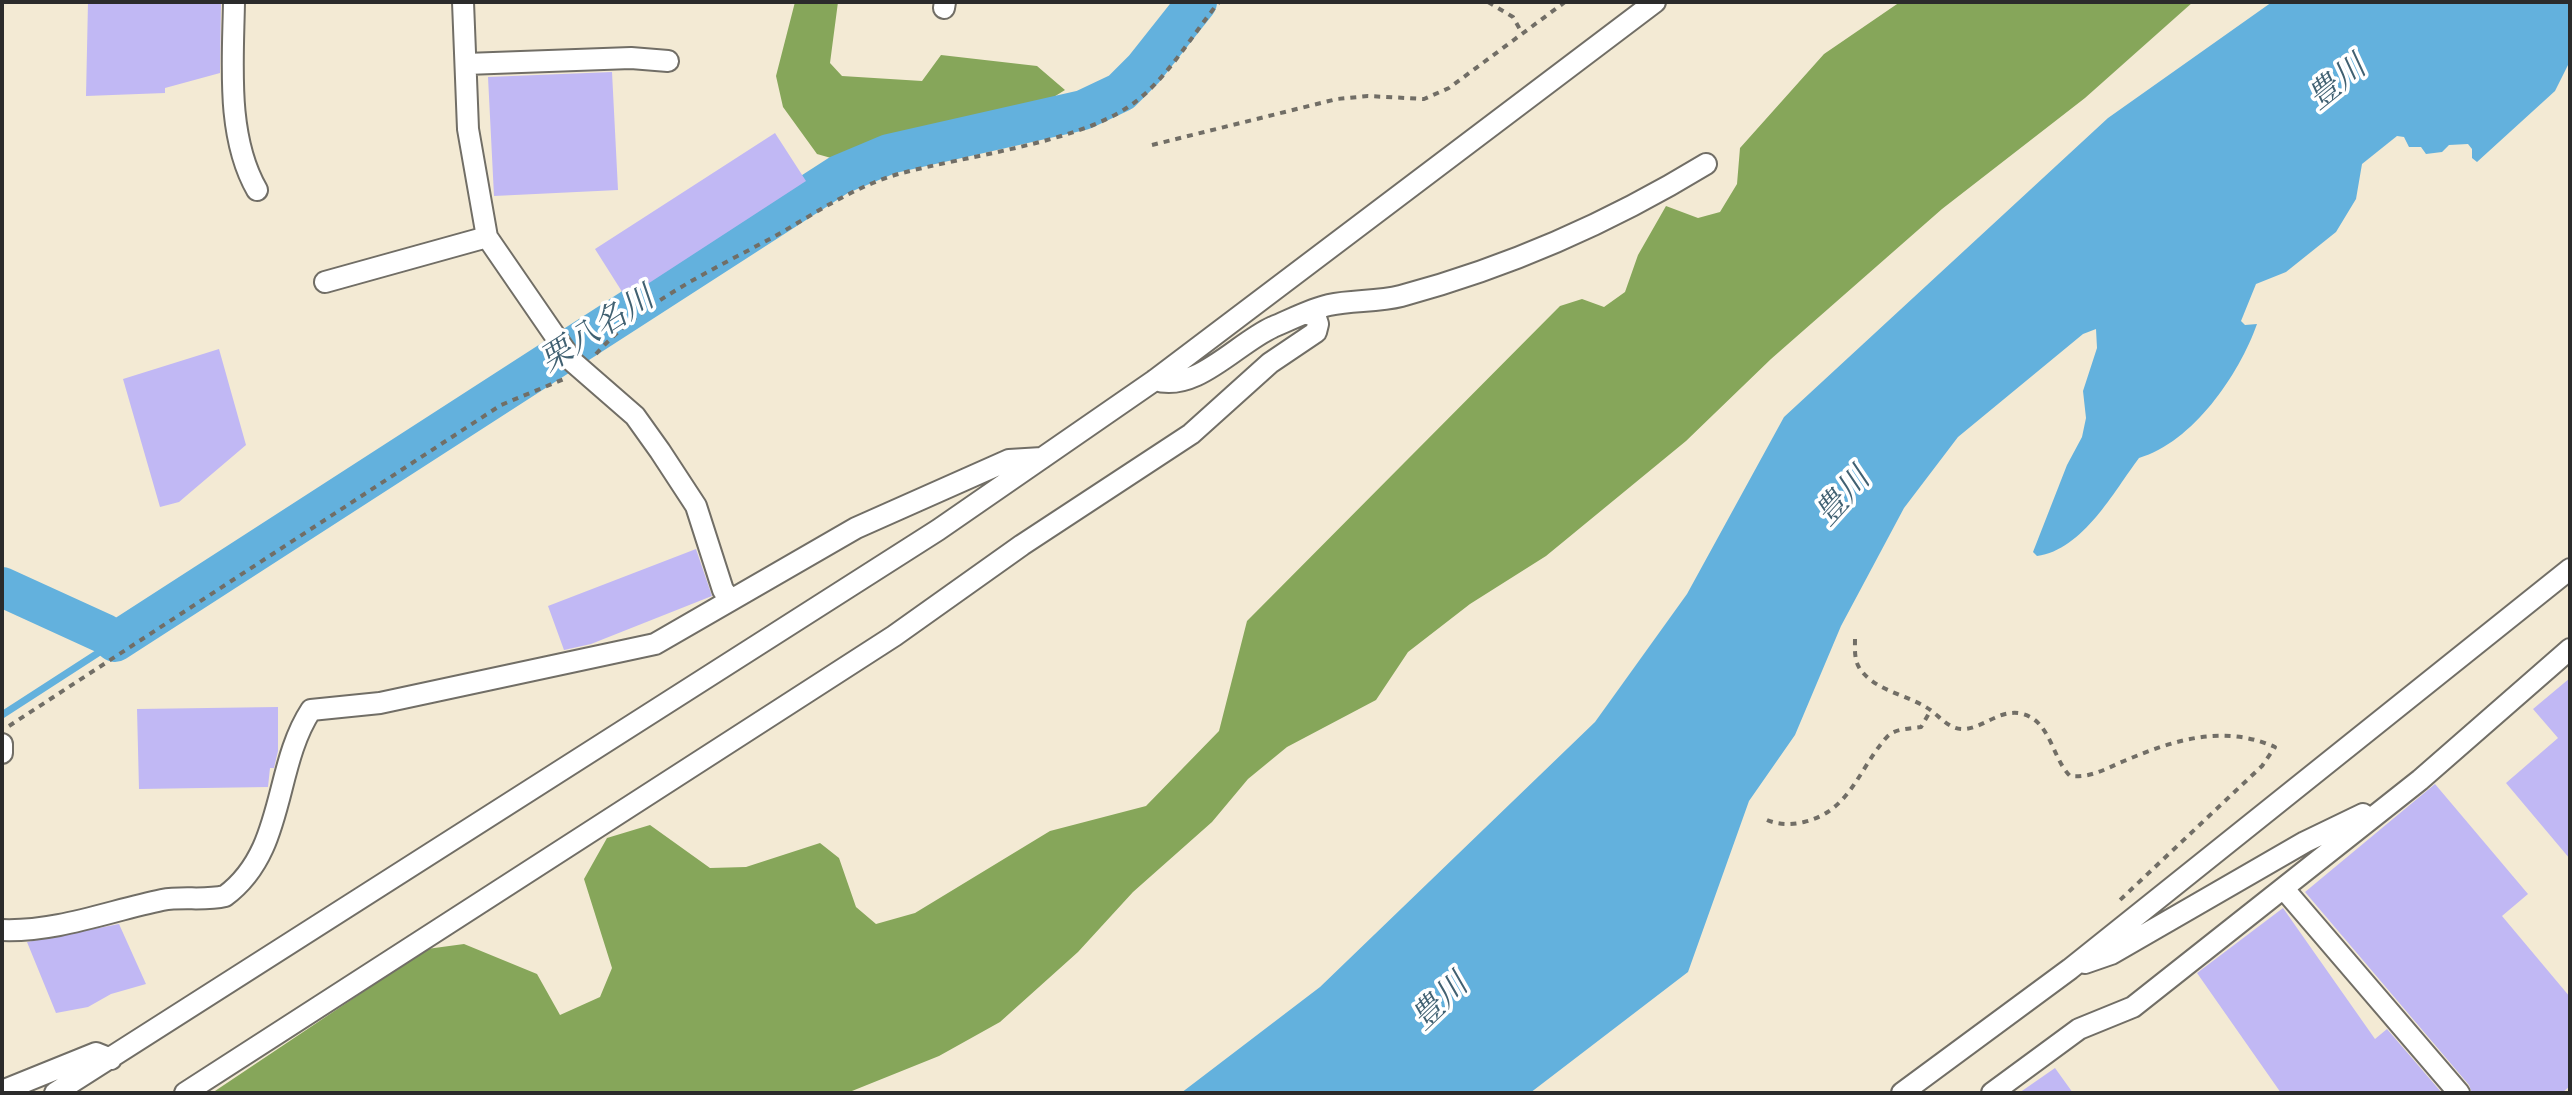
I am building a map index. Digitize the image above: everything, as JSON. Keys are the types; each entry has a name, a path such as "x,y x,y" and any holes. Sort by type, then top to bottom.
{"street":[{"path":"234,2 233,56 239,148 257,190"},
{"path":"463,2 468,129 487,237 576,364 635,416 660,451 696,506 723,590 730,599"},
{"path":"55,1093 1046,457 1155,380 1655,2"},
{"path":"466,64 631,58 668,61"},
{"path":"1155,380 1169,384 1187,380 1270,329 1327,305 1366,303 1401,296 1516,259 1643,203 1706,164"},
{"path":"325,282 487,237"},
{"path":"185,1093 881,645 1022,545 1191,434 1270,363 1316,332 1318,324 1315,315 1307,314"},
{"path":"2,930 25,931 70,923 165,899 225,896 259,857 270,835 300,728 311,710 380,703 655,644 856,528 952,489 1009,460 1046,457"},
{"path":"1902,1093 2070,969 2570,569"},
{"path":"1992,1093 2079,1029 2133,1007 2420,780 2570,649"},
{"path":"2,744 2,753"},
{"path":"2070,969 2111,954 2305,842 2391,800"},
{"path":"2284,889 2459,1093"},
{"path":"2,1091 96,1053 111,1059"}],"path":[{"path":"2,731 501,405 556,384 614,333 667,296 851,193 900,174 1079,130 1129,107 1150,89 1219,2"},
{"path":"1488,2 1513,17 1522,33"},
{"path":"1152,145 1337,99 1368,96 1424,99 1449,88 1565,2"},
{"path":"1855,639 1855,658 1860,669 1884,688 1931,710 1950,726 1962,730 1991,718 2022,714 2041,726 2058,761 2070,776 2101,772 2149,752 2206,735 2254,738 2275,747 2262,766 2117,902"},
{"path":"1767,820 1776,824 1801,823 1836,808 1886,738 1903,729 1921,727 1931,710"}],"green space":[{"path":"795,2 838,2 830,63 842,76 922,81 941,55 1037,66 1065,90 1036,108 878,142 838,160 817,154 783,107 776,76"},
{"path":"1900,2 2193,2 2085,98 1942,209 1771,359 1686,441 1546,556 1470,604 1408,652 1376,700 1287,747 1248,779 1212,822 1133,892 1078,952 1000,1022 939,1056 847,1093 212,1093 427,949 464,944 537,974 560,1015 600,997 612,968 584,879 607,838 650,825 710,868 746,867 820,843 839,858 856,907 876,924 915,913 1050,831 1146,806 1219,731 1247,621 1560,306 1582,299 1604,307 1625,292 1638,255 1666,206 1698,218 1720,212 1737,184 1740,148 1824,54"}],"water":[{"name":"豊川","path":"2272,2 2570,2 2570,61 2555,91 2477,162 2472,158 2472,149 2468,144 2449,145 2442,152 2426,154 2421,147 2409,147 2404,137 2397,136 2362,164 2356,199 2336,232 2286,272 2256,284 2241,321 2245,325 2257,324 2239,364 2212,404 2178,437 2159,450 2139,458 2096,517 2069,543 2037,556 2033,552 2067,465 2082,437 2086,418 2083,391 2097,348 2096,329 2083,334 1958,437 1904,508 1841,626 1795,735 1749,801 1688,972 1530,1093 1181,1093 1320,987 1595,722 1687,594 1784,417 2108,118"}],"building":[{"path":"88,2 221,2 220,73 165,88 165,93 86,96"},
{"path":"612,72 618,190 494,196 488,77"},
{"path":"775,133 806,181 626,298 595,249"},
{"path":"219,349 246,445 179,502 160,507 123,379"},
{"path":"696,549 712,596 591,644 564,650 548,606"},
{"path":"2570,678 2570,859 2506,783 2558,738 2533,709"},
{"path":"278,707 278,751 274,768 270,768 268,787 139,789 137,709"},
{"path":"2435,784 2528,894 2502,916 2570,997 2570,1086 2562,1093 2472,1093 2469,1085 2305,892"},
{"path":"2283,908 2375,1039 2387,1029 2442,1093 2281,1093 2197,973"},
{"path":"119,924 146,984 111,994 88,1007 56,1013 27,942"},
{"path":"2055,1068 2073,1093 2019,1093"}],"waterway":[{"name":"栗八名川","path":"2,587 105,634 115,642 839,175 889,154 1083,110 1121,92 1144,69 1197,2"},
{"path":"2,715 115,642"}]}
